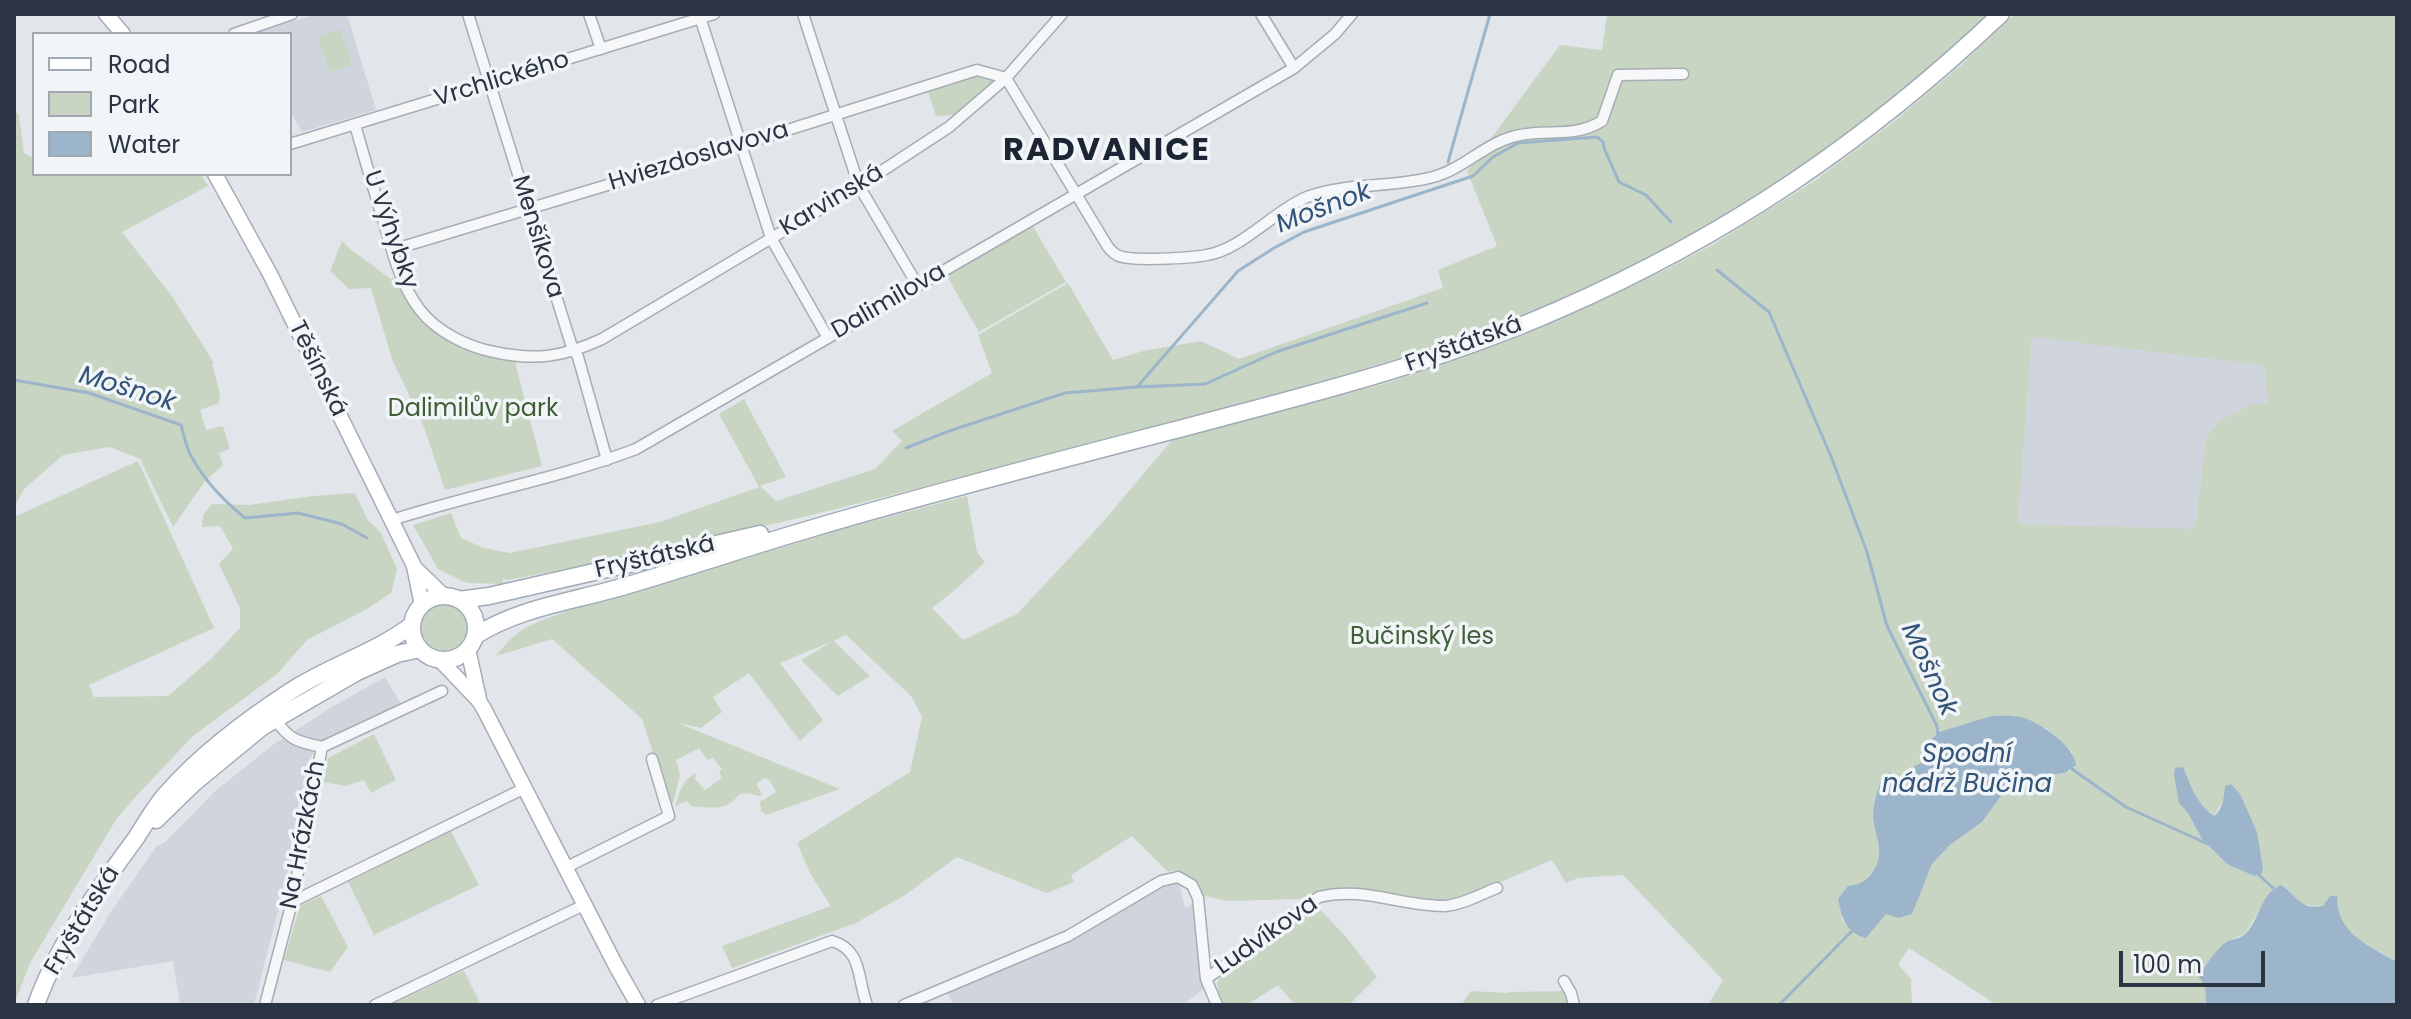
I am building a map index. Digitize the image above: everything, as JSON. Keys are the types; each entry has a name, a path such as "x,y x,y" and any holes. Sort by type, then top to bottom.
{"main road":[{"path":"106,14 121,32"},
{"name":"Fryštátská","path":"472,642 507,617 625,586 852,516 1387,373 1555,312 1707,237 1808,174 1885,117 1954,59 2001,14"},
{"name":"Těšínská","path":"216,176 270,274 392,520 414,566 422,605"},
{"name":"Fryštátská","path":"451,598 489,596 728,540 852,516"},
{"name":"Těšínská","path":"414,566 451,598"},
{"path":"472,642 454,658 432,658 420,649 413,637 415,614 431,599 451,598 473,615 472,642 479,701"},
{"name":"Fryštátská","path":"36,1005 81,916 166,794 241,726 297,688 385,644 412,625"},
{"name":"Fryštátská","path":"134,840 229,753 275,719 357,672 397,654 420,649"},
{"path":"440,660 479,701 638,1005"}],"street":[{"path":"240,32 292,14"},
{"name":"Menšíkova","path":"468,14 607,460"},
{"path":"589,14 601,49"},
{"name":"Vrchlického","path":"292,143 714,14"},
{"path":"803,14 859,186 918,286"},
{"name":"Karvinská","path":"575,351 602,339 859,186 949,127 1006,78 1062,14"},
{"path":"1261,14 1294,68"},
{"name":"Dalimilova","path":"392,520 469,496 607,460 636,449 1294,68 1335,34 1352,14"},
{"path":"700,16 771,238 828,338"},
{"name":"Hviezdoslavova","path":"392,250 977,70 1006,78"},
{"path":"1006,78 1108,247 1118,257 1139,259 1209,255 1224,250 1305,198 1330,191 1433,177 1496,143 1519,135 1588,130 1602,121 1618,75 1683,74"},
{"name":"U Výhybky","path":"355,125 402,280 421,312 452,337 483,350 521,358 575,351"},
{"name":"Na Hrázkách","path":"265,1005 292,902 322,747 442,691"},
{"path":"275,719 286,735 322,747"},
{"path":"565,868 669,816 652,759"},
{"path":"292,902 525,788"},
{"name":"Ludvíkova","path":"904,1005 1068,936 1161,881 1178,877 1192,885 1198,898 1206,979"},
{"name":"Ludvíkova","path":"1206,979 1319,897 1340,892 1445,906 1497,888"},
{"path":"375,1005 584,905"},
{"path":"657,1005 832,941 843,944 855,956 867,1005"},
{"path":"1206,979 1217,1005"},
{"path":"1564,981 1574,1005"}],"shaded area":[{"path":"316,14 347,14 376,110 302,132 292,114 292,32 258,32"},
{"path":"2032,337 2147,347 2264,365 2269,404 2206,438 2195,530 2018,524"},
{"path":"385,677 402,706 319,744 309,760 292,856 254,1005 180,1005 173,961 71,978 112,910 157,846 164,843 214,792 274,744"},
{"path":"1172,881 1179,882 1185,908 1192,904 1204,989 1182,1005 953,1005 948,993 1068,941"}],"green space":[{"path":"1607,14 1988,14 1876,110 1817,154 1756,196 1693,233 1561,299 1397,359 882,498 658,550 507,580 502,578 504,584 467,583 438,569 413,525 451,513 461,538 484,548 510,553 660,522 759,487 719,414 744,399 786,477 760,486 776,501 875,469 902,441 892,431 992,373 978,335 1068,283 1113,360 1143,351 1201,341 1239,359 1443,288 1438,270 1497,246 1467,171 1560,45 1602,50"},
{"name":"Bučinský les","path":"2015,14 2397,14 2397,960 2357,938 2345,927 2337,909 2309,905 2261,907 2245,934 2225,942 2205,986 2206,1005 1997,1005 1909,948 1898,964 1911,979 1912,1005 1708,1005 1723,980 1623,875 1578,878 1566,883 1552,860 1454,902 1417,900 1339,888 1300,899 1227,901 1200,895 1194,883 1174,870 1168,872 1132,836 1071,875 1074,882 1047,893 957,857 905,895 856,923 732,968 722,946 831,906 811,875 797,843 910,772 922,717 912,697 846,635 834,641 870,676 838,696 801,660 833,641 780,663 823,720 800,741 749,673 713,697 722,712 701,728 678,723 840,789 766,815 761,810 760,802 776,792 769,780 764,778 756,784 762,793 760,796 741,794 730,803 716,807 691,806 687,801 675,806 685,783 696,773 695,779 705,790 722,778 719,772 722,769 713,758 707,760 699,748 676,760 680,775 673,803 670,804 642,719 552,639 496,656 521,631 570,610 967,496 977,552 985,562 932,608 963,640 1017,614 1103,522 1172,440 1390,382 1501,344 1665,270 1712,245 1813,182 1891,124 1960,66","holes":["2032,337 2264,365 2268,404 2254,403 2220,421 2206,438 2195,529 2018,524","1991,716 2046,728 2072,752 2073,769 2065,773 2031,777 2004,792 1982,822 1950,845 1932,864 1924,882 1856,935 1842,920 1848,886 1868,878 1878,859 1874,799 1896,786 1916,796 1923,786 1930,741 1939,732","2183,767 2198,800 2214,816 2224,799 2240,794 2263,869 2254,876 2227,864 2202,839 2179,803"]},
{"path":"340,29 352,65 330,72 318,37"},
{"path":"974,75 995,81 957,115 936,116 927,89"},
{"path":"14,110 19,115 24,153 32,158 32,176 201,176 208,186 122,232 172,296 214,363 219,403 200,410 206,430 223,426 230,449 219,453 223,465 205,481 173,527 140,459 110,447 63,455 24,489 14,508"},
{"path":"1032,225 1066,282 979,332 946,275"},
{"name":"Dalimilův park","path":"342,241 391,279 393,277 416,311 443,335 476,351 515,362 542,466 445,490 424,427 392,359 371,288 349,289 330,271"},
{"path":"138,461 214,628 89,685 94,697 168,696 211,659 240,628 240,608 219,564 233,549 220,526 202,527 203,515 212,504 249,505 355,493 367,519 381,533 397,569 391,593 307,640 277,674 193,736 117,818 30,963 14,1005 14,517"},
{"path":"444,605 460,612 467,628 460,644 444,651 428,644 421,628 428,612"},
{"path":"374,734 396,780 371,793 364,780 346,786 323,782 328,758"},
{"path":"451,831 479,885 374,935 348,882"},
{"path":"321,896 348,947 330,972 284,960 300,906"},
{"path":"1315,904 1377,977 1349,1005 1295,1005 1278,985 1247,1005 1221,1005 1217,983 1221,975"},
{"path":"463,971 481,1005 390,1005"},
{"path":"1471,991 1566,991 1571,1005 1461,1005"}],"water":[{"name":"Spodní nádrž Bučina","path":"1991,716 2020,717 2039,725 2064,744 2076,765 2065,773 2031,777 2004,792 1982,822 1950,845 1932,864 1912,914 1899,918 1886,914 1866,938 1859,936 1843,918 1838,899 1848,886 1862,882 1872,874 1878,861 1873,811 1884,774 1891,772 1903,791 1916,796 1923,786 1916,780 1913,767 1925,761 1930,741 1939,732"},
{"path":"2183,767 2198,800 2214,816 2221,806 2225,786 2231,784 2240,794 2257,832 2263,869 2261,874 2254,876 2227,864 2202,839 2179,803 2174,775 2175,768"},
{"path":"2281,885 2309,906 2323,906 2330,896 2337,896 2342,919 2354,936 2397,960 2397,1005 2206,1005 2205,986 2199,977 2204,968 2222,945 2249,930 2268,894"}],"waterway":[{"path":"1448,162 1490,14"},
{"name":"Mošnok","path":"906,448 1065,393 1137,387 1238,271 1304,232 1473,176 1493,157 1518,143 1597,137 1603,142 1619,182 1646,195 1671,222"},
{"name":"Mošnok","path":"1717,270 1769,312 1832,459 1867,552 1887,626 1937,726 1938,735"},
{"path":"1137,387 1205,384 1276,352 1427,303"},
{"name":"Mošnok","path":"14,380 89,393 181,425 189,452 202,473 245,518 298,513 342,524 367,538"},
{"name":"Mošnok","path":"2072,769 2126,807 2208,844"},
{"name":"Mošnok","path":"2258,874 2273,888"},
{"path":"1779,1005 1852,931"}],"district":[{"name":"RADVANICE","path":"1107,152"}]}
